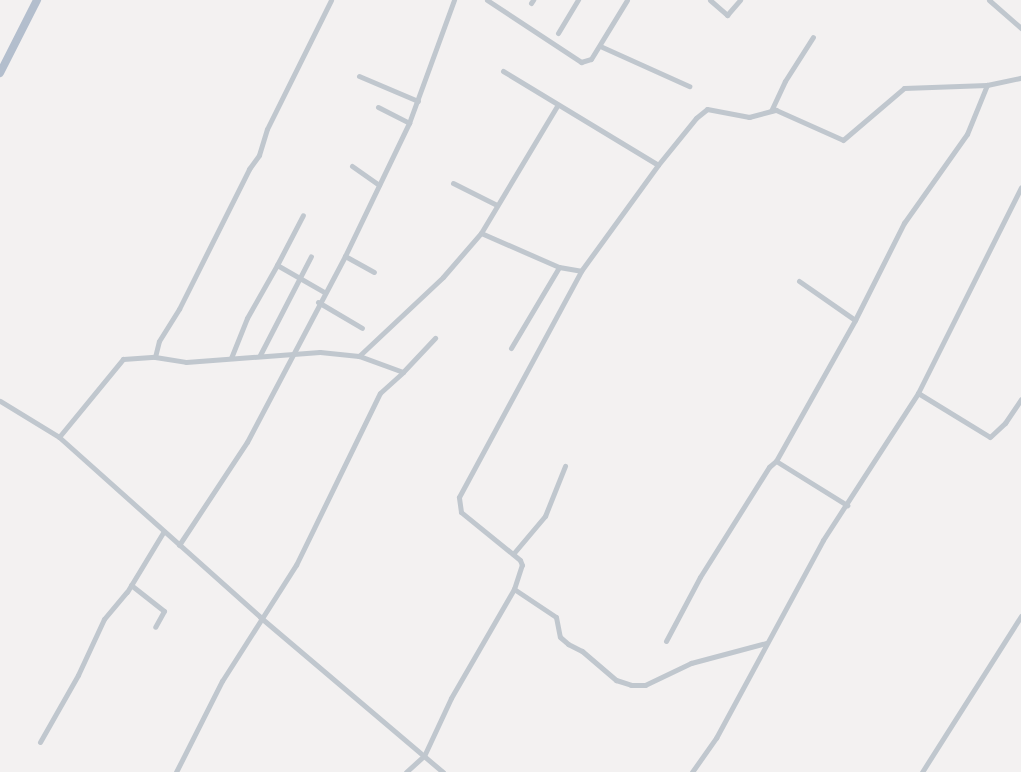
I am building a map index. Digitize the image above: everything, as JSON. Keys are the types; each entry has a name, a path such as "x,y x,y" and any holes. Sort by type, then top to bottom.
{"main road":[{"path":"0,73 36,0"}],"street":[{"path":"155,357 159,341 179,309 248,169 260,155 267,129 331,0"},
{"path":"179,545 246,442 318,302 345,256 409,123 454,0"},
{"path":"487,0 576,60 589,60 600,46 627,0"},
{"path":"558,33 578,0"},
{"path":"710,0 727,15 740,0"},
{"path":"988,0 1021,28"},
{"path":"771,111 785,81 813,37"},
{"path":"600,46 689,86"},
{"path":"503,71 557,106"},
{"path":"359,76 418,101"},
{"path":"406,772 424,756 452,698 514,589 522,565 513,554 461,512 459,497 581,271 658,165 696,118 708,109 738,116 771,111 785,112 843,140 904,88 987,85 1021,78"},
{"path":"666,641 700,577 769,467 776,461 855,320 904,223 967,134 987,85"},
{"path":"358,356 443,277 481,233 557,106 562,104 658,165"},
{"path":"378,107 409,123"},
{"path":"352,166 379,185"},
{"path":"453,183 497,205"},
{"path":"692,772 716,738 823,540 918,393 1021,187"},
{"path":"231,358 247,318 303,215"},
{"path":"481,233 559,267 581,271"},
{"path":"260,355 311,256"},
{"path":"345,256 374,272"},
{"path":"277,265 324,292"},
{"path":"511,348 559,267"},
{"path":"799,281 855,320"},
{"path":"318,302 362,328"},
{"path":"176,772 222,681 260,617 296,565 380,393 435,338"},
{"path":"59,437 123,359 155,357 186,362 260,355 358,356 403,372"},
{"path":"918,393 990,437 1005,423 1021,399"},
{"path":"0,401 59,437 260,617 443,772"},
{"path":"776,461 847,505"},
{"path":"513,554 545,516 565,466"},
{"path":"40,742 78,675 104,619 131,585 164,531"},
{"path":"131,585 164,611 155,626"},
{"path":"514,589 556,617 560,637 568,644 582,651 616,680 631,685 645,685 691,663 766,643"},
{"path":"922,772 1021,616"}]}
